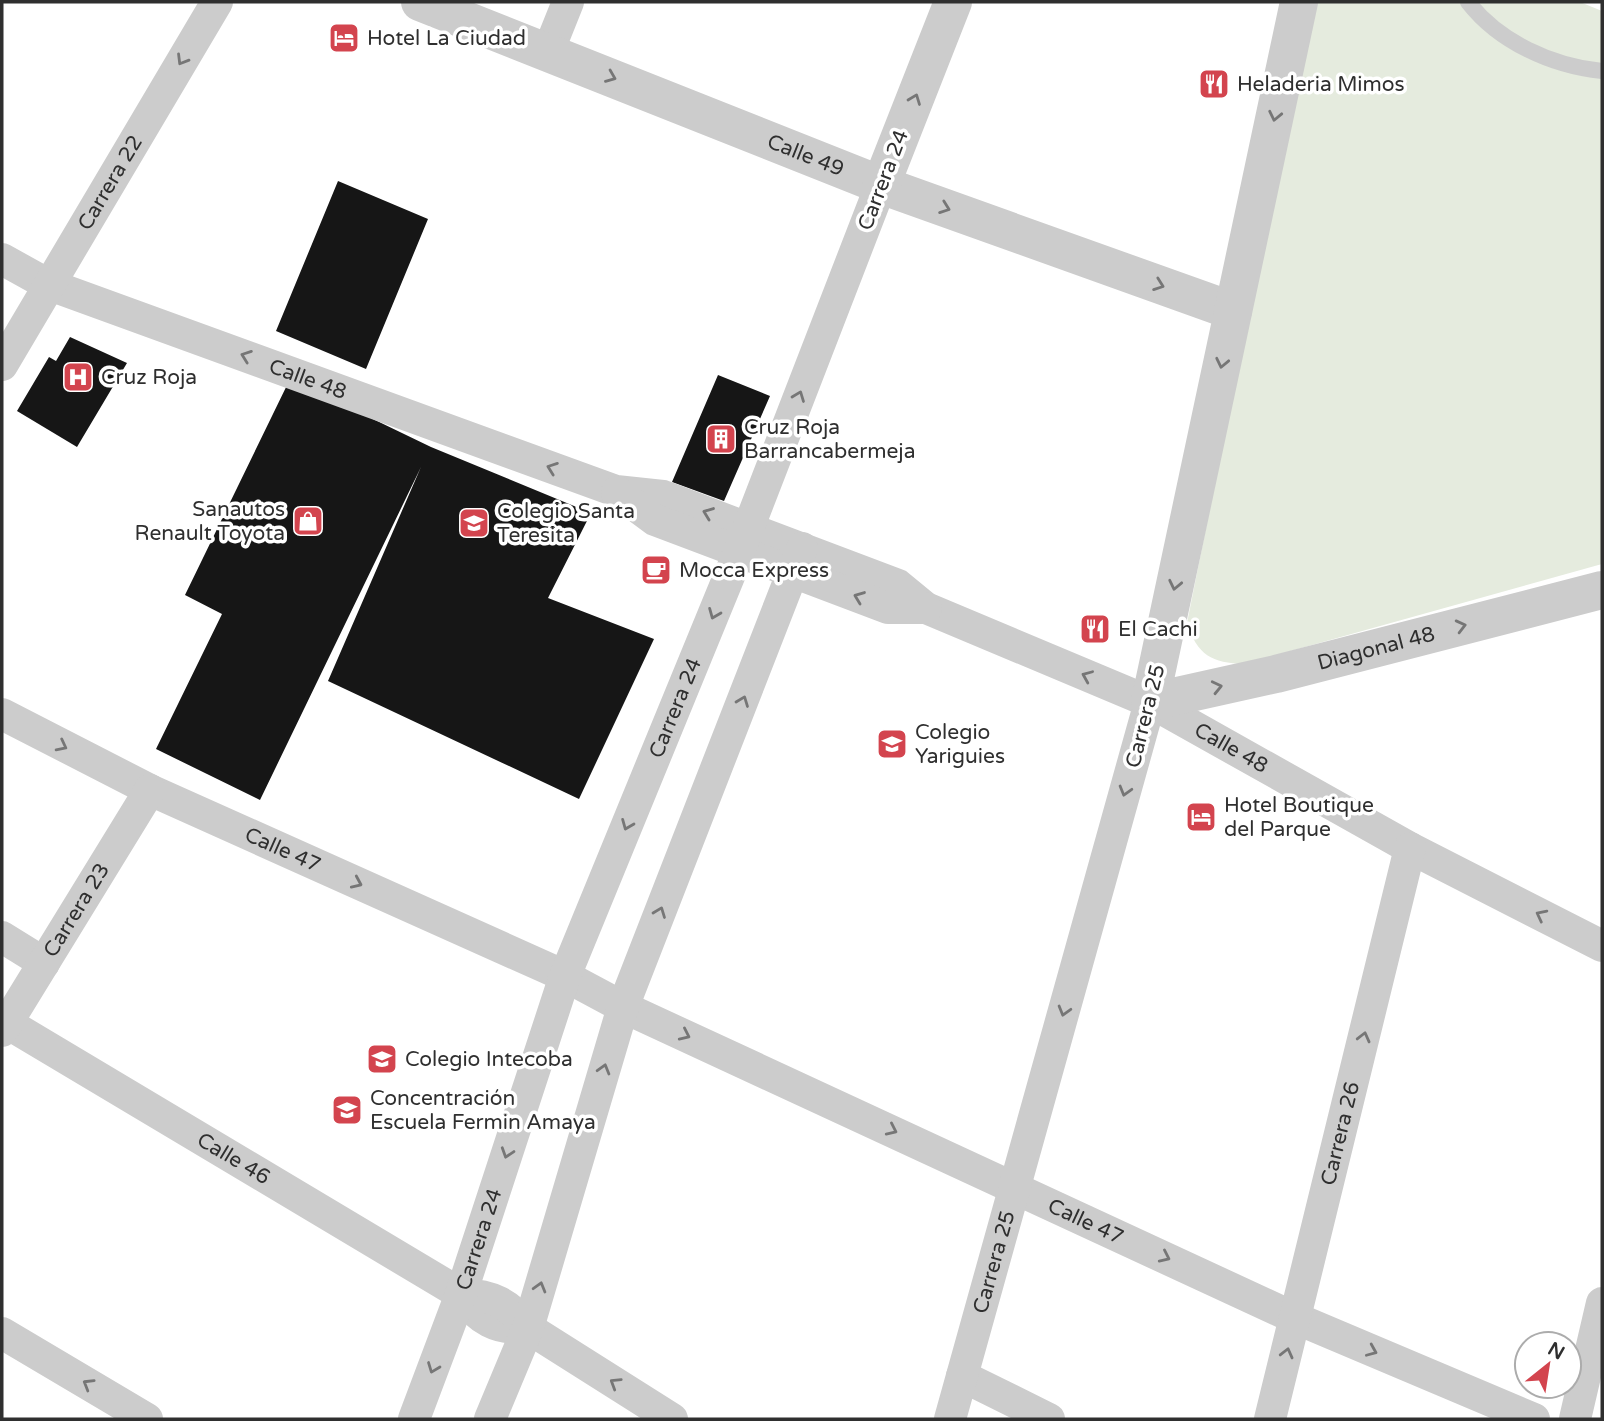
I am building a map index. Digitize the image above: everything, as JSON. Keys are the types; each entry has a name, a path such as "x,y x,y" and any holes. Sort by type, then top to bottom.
{"street":[{"name":"Carrera 22","path":"2,365 47,284 217,2"},
{"name":"Calle 49","path":"421,2 881,185 1233,311"},
{"path":"548,52 568,2"},
{"name":"Carrera 24","path":"414,1419 461,1294 565,976 744,540 953,2"},
{"name":"Carrera 25","path":"950,1419 1150,702 1299,2"},
{"name":"Calle 48","path":"2,259 47,284 616,491 654,520 744,540 798,560 888,608 926,608 1150,702 1410,848 1602,946"},
{"path":"489,1419 528,1328 623,1007 798,560"},
{"name":"Diagonal 48","path":"1150,702 1276,674 1602,590"},
{"name":"Calle 47","path":"2,714 150,790 565,976 623,1007 1296,1318 1534,1419"},
{"name":"Carrera 23","path":"4,1027 150,790"},
{"name":"Carrera 26","path":"1270,1419 1410,848"},
{"path":"2,937 44,963"},
{"name":"Calle 47","path":"565,976 600,980 635,976"},
{"name":"Calle 46","path":"4,1027 461,1294 472,1311 489,1323 508,1329 528,1328 672,1419"},
{"path":"1575,1419 1602,1303"},
{"path":"2,1333 146,1419"},
{"path":"962,1376 1049,1419"}],"lane":[{"path":"1468,2 1505,39 1552,59 1602,71"}],"shaded area":[{"path":"1311,2 1580,2 1602,11 1602,564 1244,664 1223,662 1201,650 1187,623"}],"building":[{"path":"338,181 428,219 366,369 276,331"},
{"path":"70,337 127,363 77,447 17,411 49,357 56,361"},
{"name":"Cruz Roja Barrancabermeja","path":"718,375 770,396 724,501 672,482"},
{"path":"290,379 431,447 591,513 548,598 654,639 579,799 328,681 421,467 260,800 156,749 222,614 185,595"}],"place":[{"name":"Hotel La Ciudad","path":"344,38"},
{"name":"Heladeria Mimos","path":"1214,84"},
{"name":"Cruz Roja","path":"78,377"},
{"name":"Cruz Roja Barrancabermeja","path":"721,439"},
{"name":"Sanautos Renault Toyota","path":"308,521"},
{"name":"Colegio Santa Teresita","path":"474,523"},
{"name":"Mocca Express","path":"656,570"},
{"name":"El Cachi","path":"1095,629"},
{"name":"Colegio Yariguies","path":"892,744"},
{"name":"Hotel Boutique del Parque","path":"1201,817"},
{"name":"Colegio Intecoba","path":"382,1059"},
{"name":"Concentración Escuela Fermin Amaya","path":"347,1110"}]}
